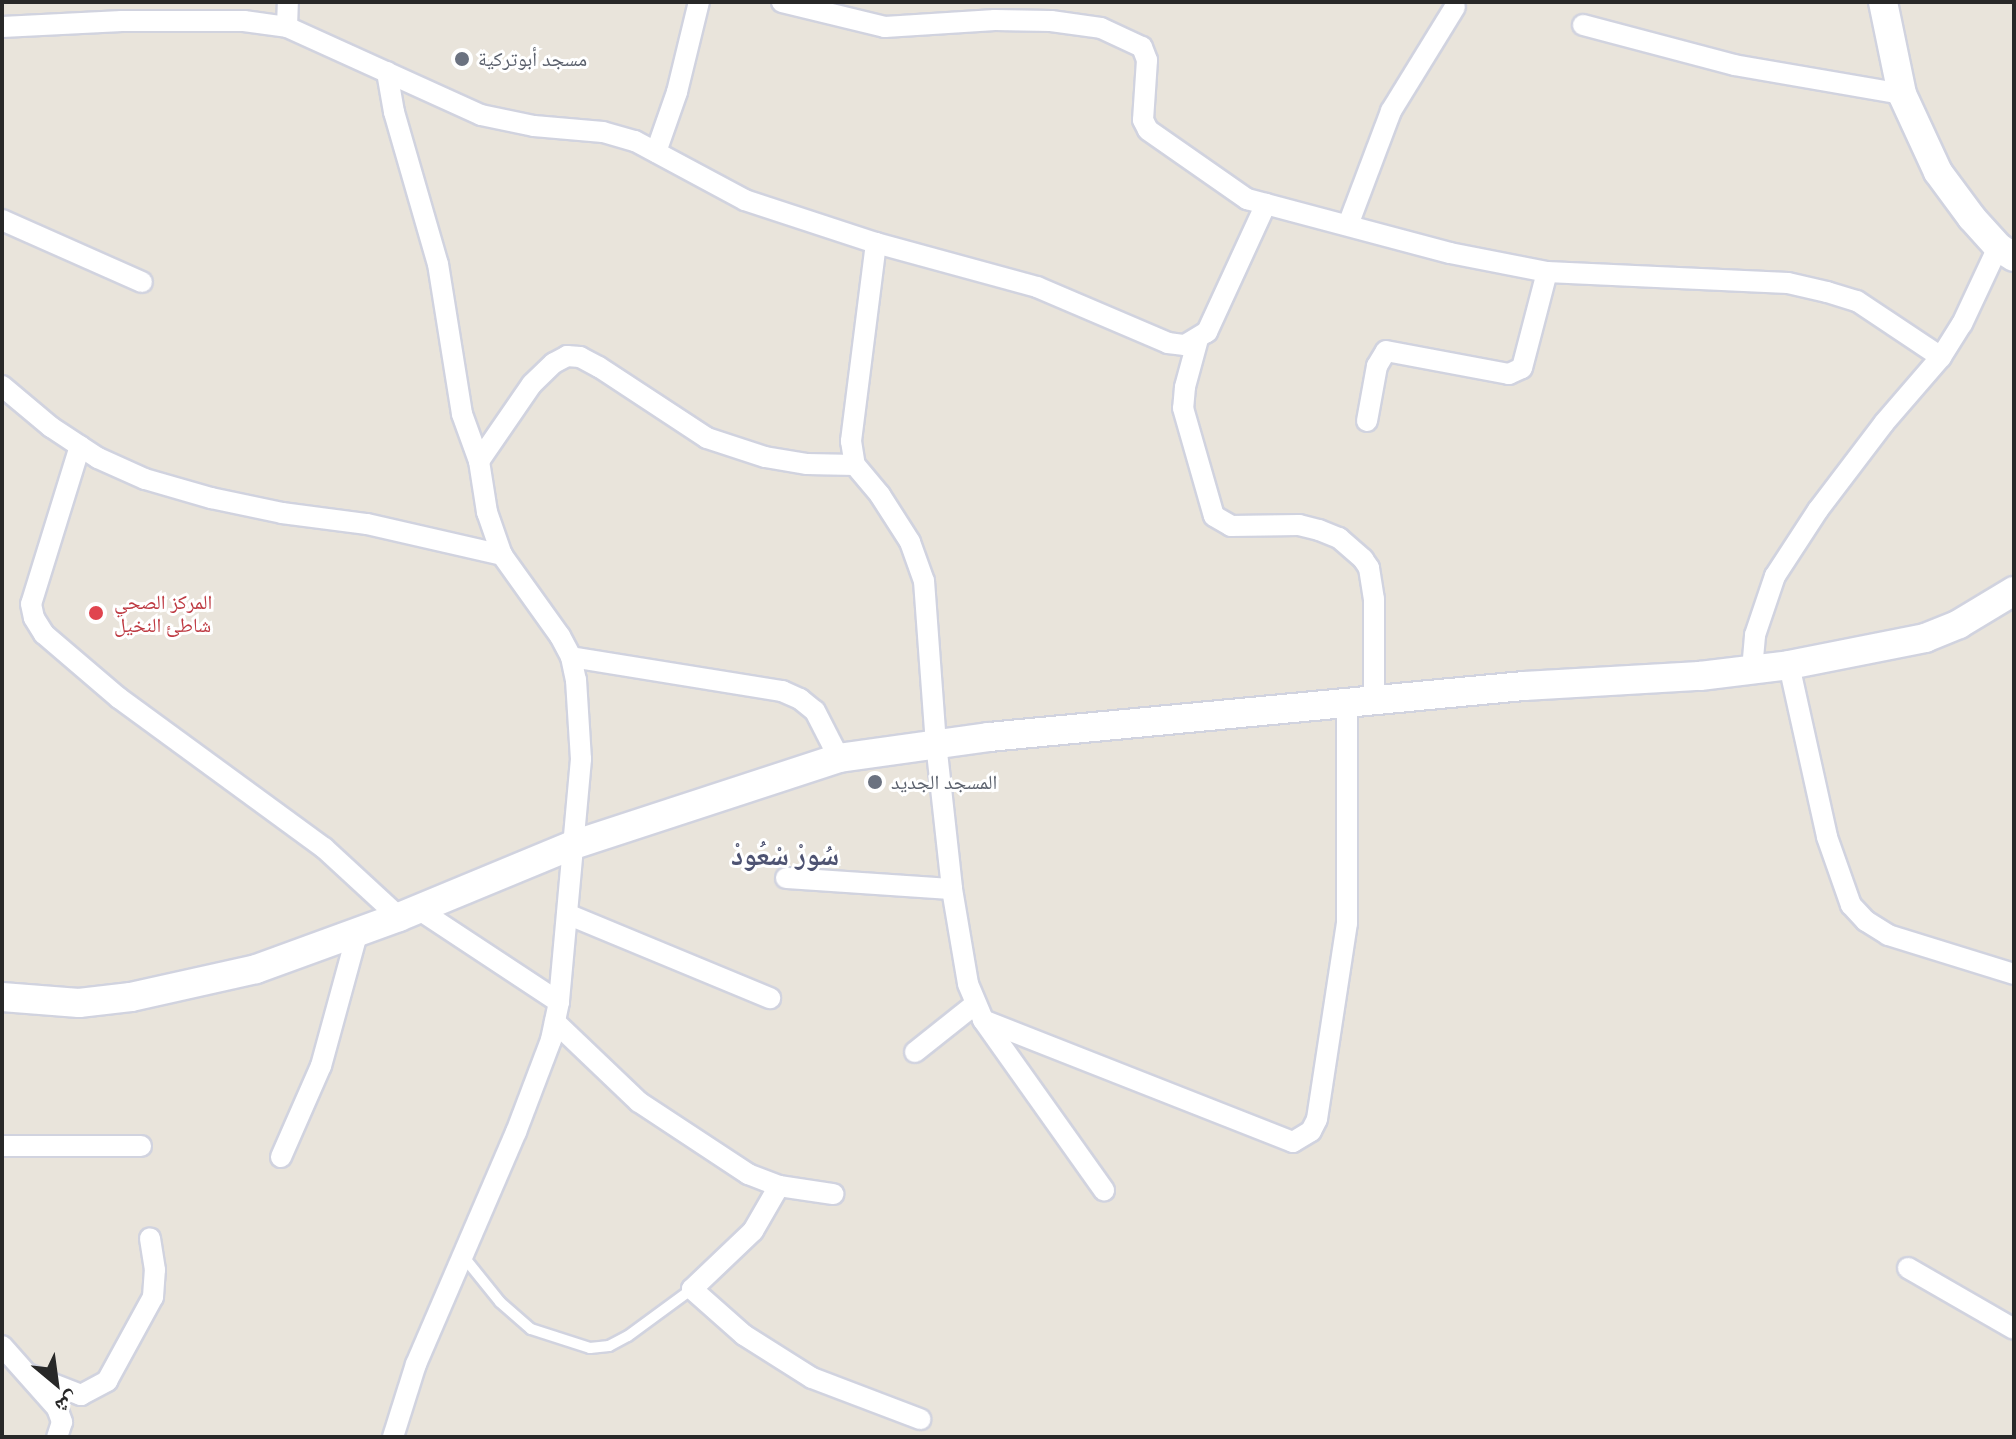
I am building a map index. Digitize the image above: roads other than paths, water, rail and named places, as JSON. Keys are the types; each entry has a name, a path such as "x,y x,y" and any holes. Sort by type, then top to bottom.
{"street":[{"path":"287,27 288,2"},
{"path":"656,152 677,92 699,2"},
{"path":"782,2 885,27 995,20 1051,21 1101,28 1131,39 1142,47 1147,60 1143,120 1148,130 1247,199 1450,253 1547,272 1788,283 1857,301 1941,357"},
{"path":"1752,670 1761,608 1775,576 1826,500 1941,357 2006,252 1938,172 1902,94 1883,2"},
{"path":"1348,225 1391,111 1455,7"},
{"path":"2,27 122,21 244,21 287,27 481,115 534,126 603,132 635,141 745,200 876,243 1037,287 1168,343 1185,345 1207,332 1266,204"},
{"path":"1583,25 1734,65 1902,94"},
{"path":"387,72 394,112 438,264 462,414 479,461 487,512 502,555 560,636 571,657 576,680 581,759 557,1012 516,1132 416,1364 393,1437"},
{"path":"2,220 142,282"},
{"path":"876,243 851,441 855,465 880,495 918,559 924,581 936,743 952,889 978,1013 1104,1190"},
{"path":"1367,421 1377,366 1386,351 1509,374 1522,368 1547,272"},
{"path":"978,1013 1293,1142 1311,1131 1317,1119 1347,923 1361,702 1374,599 1369,568 1339,538 1299,525 1231,526 1214,516 1196,462 1183,408 1185,387 1198,339"},
{"path":"479,461 532,384 554,363 567,356 580,357 599,367 707,438 765,457 807,464 855,465"},
{"path":"2,386 51,427 80,446 145,479 211,498 367,524 502,555"},
{"path":"80,446 31,604 34,618 44,634 119,698 408,913 557,1012 639,1102 748,1174 779,1186 833,1194"},
{"path":"2,997 79,1003 131,997 256,969 408,913 573,845 839,758 936,743 1789,665 1925,638 1959,624 2014,591"},
{"path":"571,657 782,691 800,699 815,711 839,758"},
{"path":"1789,665 1827,837 1851,905 1866,921 1888,935 2014,974"},
{"path":"786,878 952,889"},
{"path":"567,914 770,998"},
{"path":"281,1157 321,1066 358,931"},
{"path":"915,1052 978,1013"},
{"path":"2,1146 141,1146"},
{"path":"779,1186 753,1231 692,1289 744,1335 812,1378 920,1419"},
{"path":"30,1375 81,1395 107,1381 153,1297 155,1270 150,1238"},
{"path":"1908,1268 2014,1329"},
{"path":"2,1346 57,1408 62,1422 57,1437"}],"lane":[{"path":"462,1256 500,1302 531,1329 590,1348 609,1346 628,1336 692,1289"}],"place":[{"name":"مسجد أبوتركية","path":"462,59"},
{"name":"المركز الصحي شاطئ النخيل","path":"96,613"},
{"name":"المسجد الجديد","path":"875,782"}],"district":[{"name":"سُورْ سْعُودْ","path":"785,855"}]}
